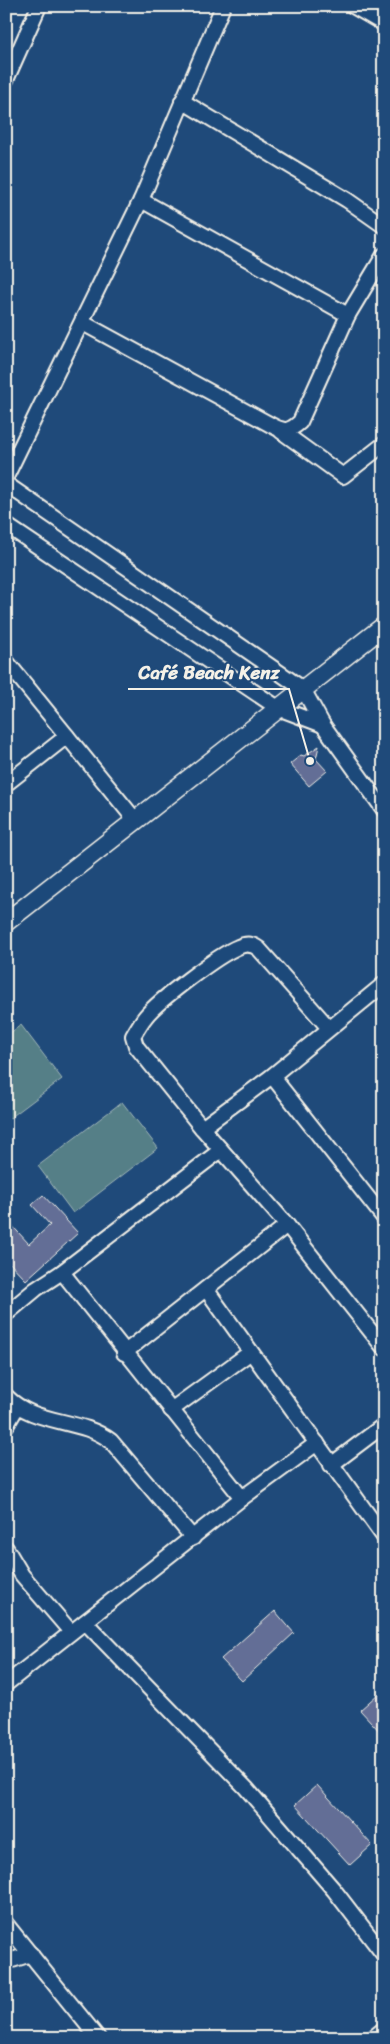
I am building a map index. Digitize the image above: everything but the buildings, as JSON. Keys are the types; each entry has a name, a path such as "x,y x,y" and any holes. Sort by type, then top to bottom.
{"street":[{"path":"6,80 39,6"},
{"path":"6,477 83,323 141,200 223,6"},
{"path":"352,6 384,24"},
{"path":"182,101 347,200 384,226"},
{"path":"141,200 348,316"},
{"path":"282,431 291,430 300,422 348,316 384,255"},
{"path":"83,323 282,431 343,476 384,444"},
{"path":"6,484 303,689 323,725 384,810"},
{"path":"6,525 278,708 323,725"},
{"path":"6,922 384,626"},
{"path":"6,662 136,822"},
{"path":"6,784 67,736"},
{"path":"330,1028 254,945 238,946 181,986 147,1015 133,1036 136,1046 220,1150 287,1225 384,1348"},
{"path":"202,1128 272,1076 384,984"},
{"path":"272,1076 382,1211"},
{"path":"6,1314 36,1289 62,1272 220,1150"},
{"path":"124,1353 287,1225"},
{"path":"62,1272 124,1353 242,1498"},
{"path":"206,1289 384,1537"},
{"path":"171,1410 251,1352"},
{"path":"6,1396 16,1407 52,1421 98,1431 111,1441 193,1538"},
{"path":"6,1426 16,1407"},
{"path":"331,1465 384,1425"},
{"path":"6,1684 242,1498 317,1443"},
{"path":"6,1548 22,1575 70,1632"},
{"path":"85,1622 246,1788 334,1890 384,1955"},
{"path":"6,1924 98,2038"},
{"path":"6,1962 31,1954"},
{"path":"373,2038 384,2029"}],"green space":[{"path":"21,1025 62,1079 6,1121 6,1036"},
{"path":"122,1102 158,1148 73,1213 38,1166"}],"place":[{"name":"Café Beach Kenz","path":"310,761"}]}
